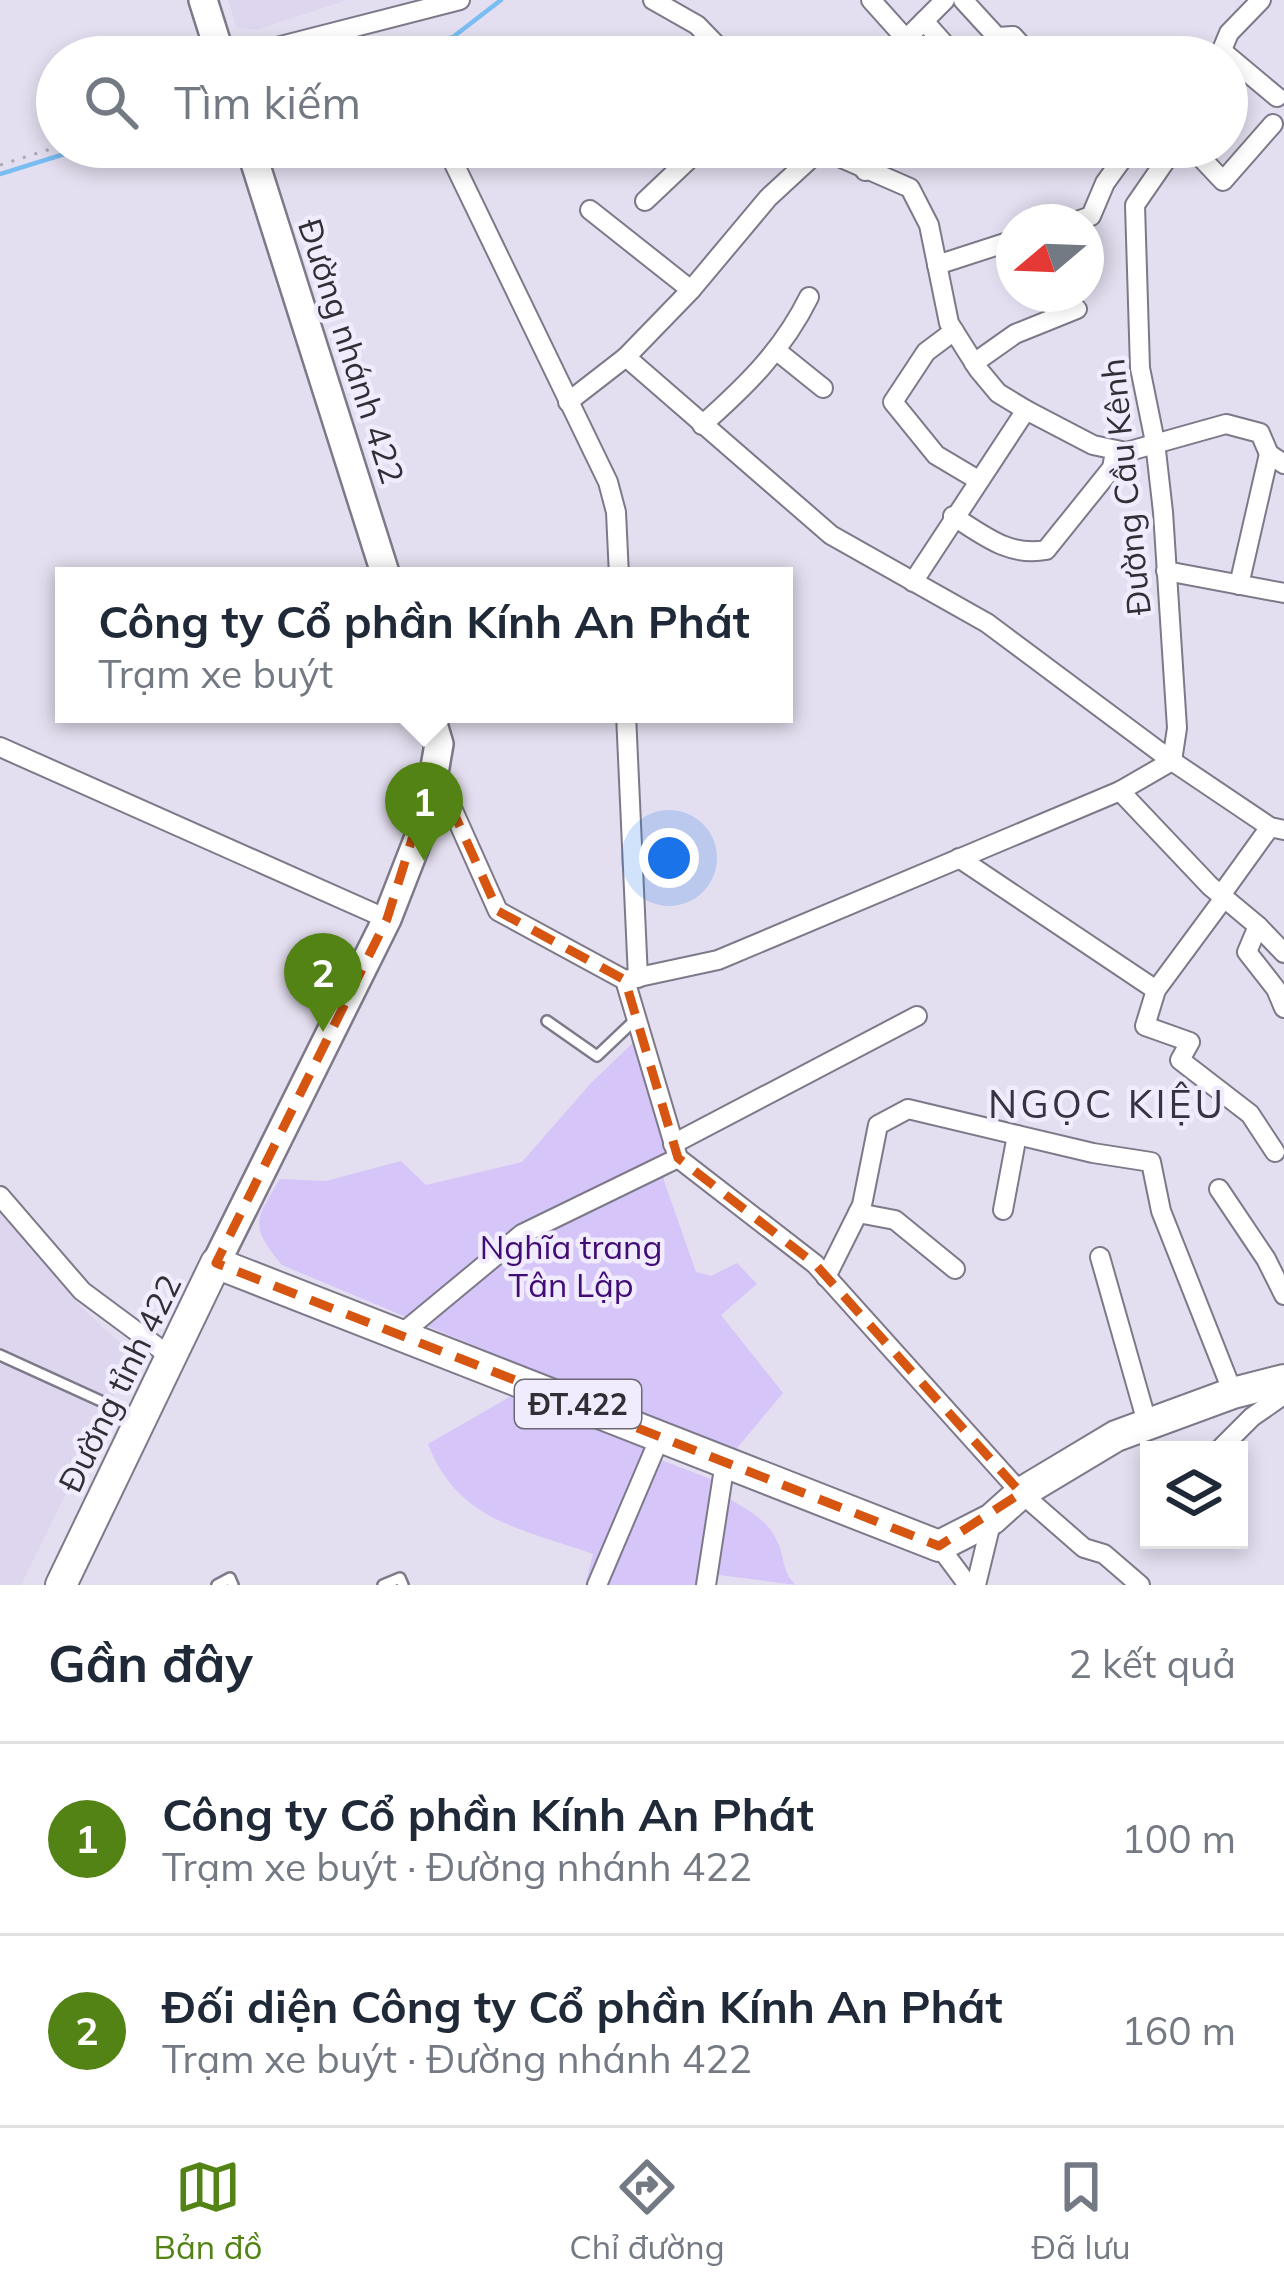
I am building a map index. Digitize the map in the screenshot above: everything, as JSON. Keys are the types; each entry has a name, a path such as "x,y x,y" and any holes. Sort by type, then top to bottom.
{"main road":[{"name":"Đường tỉnh 422","path":"62,1585 216,1263 939,1546"},
{"path":"939,1546 992,1519 1021,1493 1116,1436 1233,1393 1281,1390"}],"street":[{"path":"203,0 214,36"},
{"path":"320,36 460,0"},
{"path":"652,0 708,36"},
{"path":"872,0 903,36"},
{"path":"909,36 945,0"},
{"path":"963,0 997,36"},
{"path":"1228,36 1261,0"},
{"path":"924,21 937,36"},
{"path":"1248,75 1277,97"},
{"path":"1248,153 1273,124"},
{"name":"Đường nhánh 422","path":"257,168 383,567"},
{"path":"456,168 608,482 616,512 619,567"},
{"path":"644,201 679,168"},
{"path":"568,402 626,357 798,168"},
{"path":"862,168 910,188 928,225 954,331 998,393 1093,445 1115,452 1226,424 1260,433 1276,459 1239,585"},
{"path":"1096,204 1116,168"},
{"name":"Đường Cầu Kênh","path":"1161,168 1135,205 1140,368 1155,442 1177,728 1172,761"},
{"path":"1210,168 1223,182 1235,168"},
{"path":"590,210 691,290"},
{"path":"937,265 996,246"},
{"path":"702,425 777,351 809,297"},
{"path":"974,362 1015,334 1070,312"},
{"path":"954,331 926,352 893,402 936,455 978,480"},
{"path":"777,351 823,388"},
{"path":"626,357 831,535 987,623 1172,761 1277,828 1156,990 1145,1026 1190,1042 1180,1060 1250,1114 1275,1152"},
{"path":"914,581 1026,410"},
{"path":"953,516 993,542 1023,554 1046,550 1112,468 1115,452"},
{"path":"1166,572 1284,593"},
{"path":"216,1263 387,919 426,819 439,744 433,723"},
{"path":"626,723 636,1019 676,1151 826,1276 1021,1493 1084,1548 1104,1554 1140,1585"},
{"path":"0,748 387,919"},
{"path":"434,769 498,910 632,979 718,960 1120,790 1172,761"},
{"path":"1120,790 1284,953"},
{"path":"959,858 1156,990"},
{"path":"1258,926 1247,952 1276,989 1284,1008"},
{"path":"400,1335 522,1234 917,1016"},
{"path":"826,1276 858,1213 878,1125 908,1108 1151,1162 1161,1211 1233,1393"},
{"path":"1003,1210 1017,1135"},
{"path":"1219,1189 1284,1294"},
{"path":"0,1196 82,1291 171,1357"},
{"path":"858,1213 896,1220 955,1269"},
{"path":"1100,1257 1148,1426"},
{"path":"1228,1441 1281,1390"},
{"path":"597,1585 660,1437"},
{"path":"706,1585 725,1462"},
{"path":"972,1585 992,1519"},
{"path":"939,1546 972,1585"}],"lane":[{"path":"547,1022 597,1056 636,1019"},
{"path":"0,1355 141,1419"},
{"path":"217,1585 230,1578 232,1585"},
{"path":"383,1585 400,1578 403,1585"}],"path":[{"path":"0,165 36,154"}],"highlighted area":[{"path":"434,769 498,911 625,980 678,1158 815,1264 1021,1493 939,1546 216,1263 387,919"}],"shaded area":[{"path":"228,0 347,0 256,30 236,27"},
{"path":"0,1212 79,1305 134,1356 21,1585 0,1585"}],"green space":[{"name":"Nghĩa trang Tân Lập","path":"638,1038 665,1132 664,1181 696,1272 711,1276 737,1263 757,1284 721,1315 783,1393 732,1454 282,1265 260,1232 261,1214 280,1179 326,1181 401,1161 426,1185 522,1162 590,1084"},
{"path":"520,1391 645,1447 648,1455 732,1487 729,1499 766,1524 796,1585 719,1575 716,1585 585,1585 593,1554 518,1529 474,1506 441,1470 428,1444"}],"waterway":[{"path":"454,36 501,0"},
{"path":"0,174 36,163"}],"place":[{"name":"Công ty Cổ phần Kính An Phát","path":"424,861"},
{"name":"Đối diện Công ty Cổ phần Kính An Phát","path":"323,1032"}],"district":[{"name":"NGỌC KIỆU","path":"1107,1103"}]}
